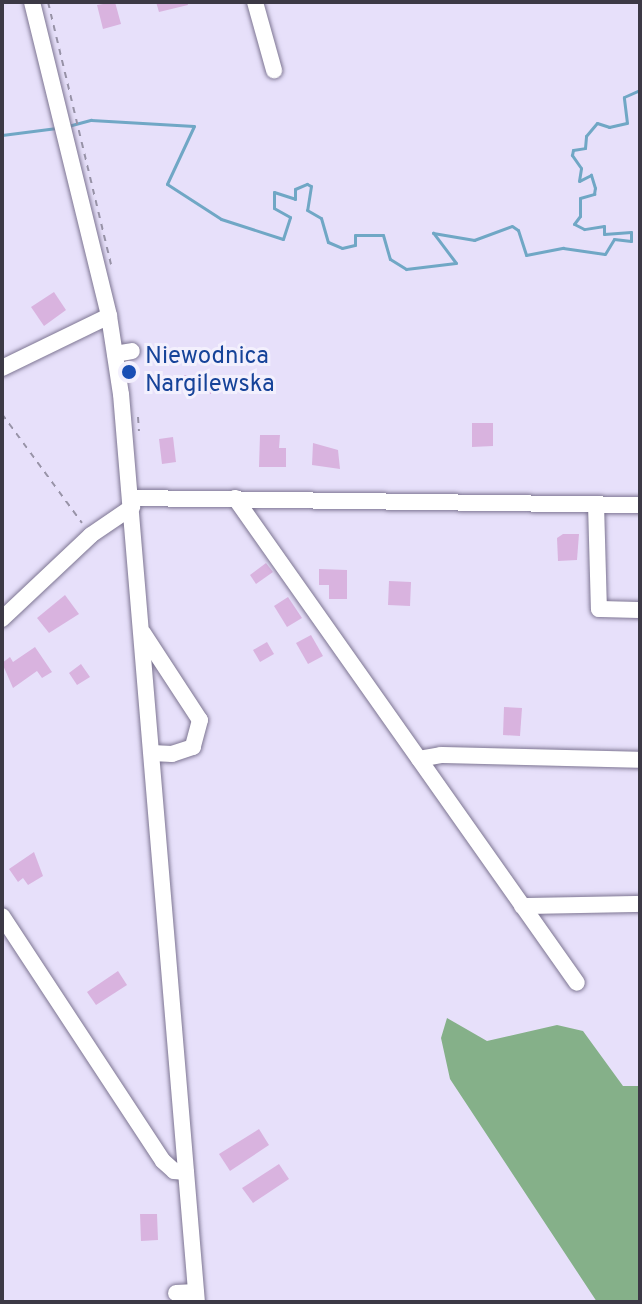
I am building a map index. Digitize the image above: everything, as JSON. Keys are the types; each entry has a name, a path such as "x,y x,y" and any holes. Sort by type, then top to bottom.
{"street":[{"path":"32,2 68,112 106,267 109,316 124,352 131,502 196,1297 176,1293"},
{"path":"255,2 274,70"},
{"path":"2,368 109,316"},
{"path":"235,498 577,983"},
{"path":"2,619 91,535 131,502 235,498 640,505"},
{"path":"596,504 599,609 640,610"},
{"path":"142,631 200,720 193,747 172,754 152,753"},
{"path":"419,759 441,755 640,760"},
{"path":"522,906 640,904"},
{"path":"2,916 163,1161 174,1171 186,1172"}],"path":[{"path":"48,2 74,137"},
{"path":"2,414 91,535"}],"green space":[{"path":"447,1018 487,1041 557,1025 583,1031 623,1086 640,1086 640,1302 597,1302 450,1079 441,1038"}],"building":[{"path":"115,2 121,24 103,29 97,5"},
{"path":"156,2 187,2 188,5 159,12"},
{"path":"54,292 66,310 44,326 31,307"},
{"path":"184,375 211,378 211,394 184,392"},
{"path":"472,423 493,423 493,446 472,447"},
{"path":"260,435 280,435 279,448 286,448 286,467 259,467"},
{"path":"173,437 176,462 162,464 159,439"},
{"path":"313,443 338,450 340,469 312,465"},
{"path":"563,534 579,534 577,560 558,561 557,538"},
{"path":"266,563 273,572 256,584 250,575"},
{"path":"319,569 347,570 347,599 329,599 329,585 319,585"},
{"path":"389,581 411,582 410,606 388,605"},
{"path":"65,595 79,614 49,633 37,618"},
{"path":"288,597 302,618 287,627 274,606"},
{"path":"311,635 323,656 308,664 296,643"},
{"path":"267,642 274,654 260,662 253,650"},
{"path":"35,647 52,672 42,678 37,671 13,688 2,663 10,657 13,662"},
{"path":"81,664 90,677 77,685 69,673"},
{"path":"504,707 522,708 520,736 503,735"},
{"path":"34,852 43,876 28,885 23,878 18,882 9,869"},
{"path":"118,971 127,985 96,1005 87,992"},
{"path":"259,1129 269,1145 230,1171 219,1154"},
{"path":"279,1164 289,1179 253,1203 242,1188"},
{"path":"140,1214 157,1214 158,1240 141,1241"}],"waterway":[{"path":"68,126 91,120 194,126 167,184 221,219 283,239 290,217 274,208 274,192 295,199 295,189 307,184 311,186 307,210 321,218 328,242 342,248 355,245 355,235 383,235 390,259 406,269 456,263 433,233 474,240 512,226 518,230 526,255 563,248 605,254 614,239 631,241 631,232 604,234 604,226 584,229 574,224 580,216 580,198 594,194 595,188 591,175 579,181 581,168 572,155 573,150 585,148 586,136 597,123 609,127 627,123 624,97 640,90"},
{"path":"2,135 57,128"}],"place":[{"name":"Niewodnica Nargilewska","path":"129,372"}]}
